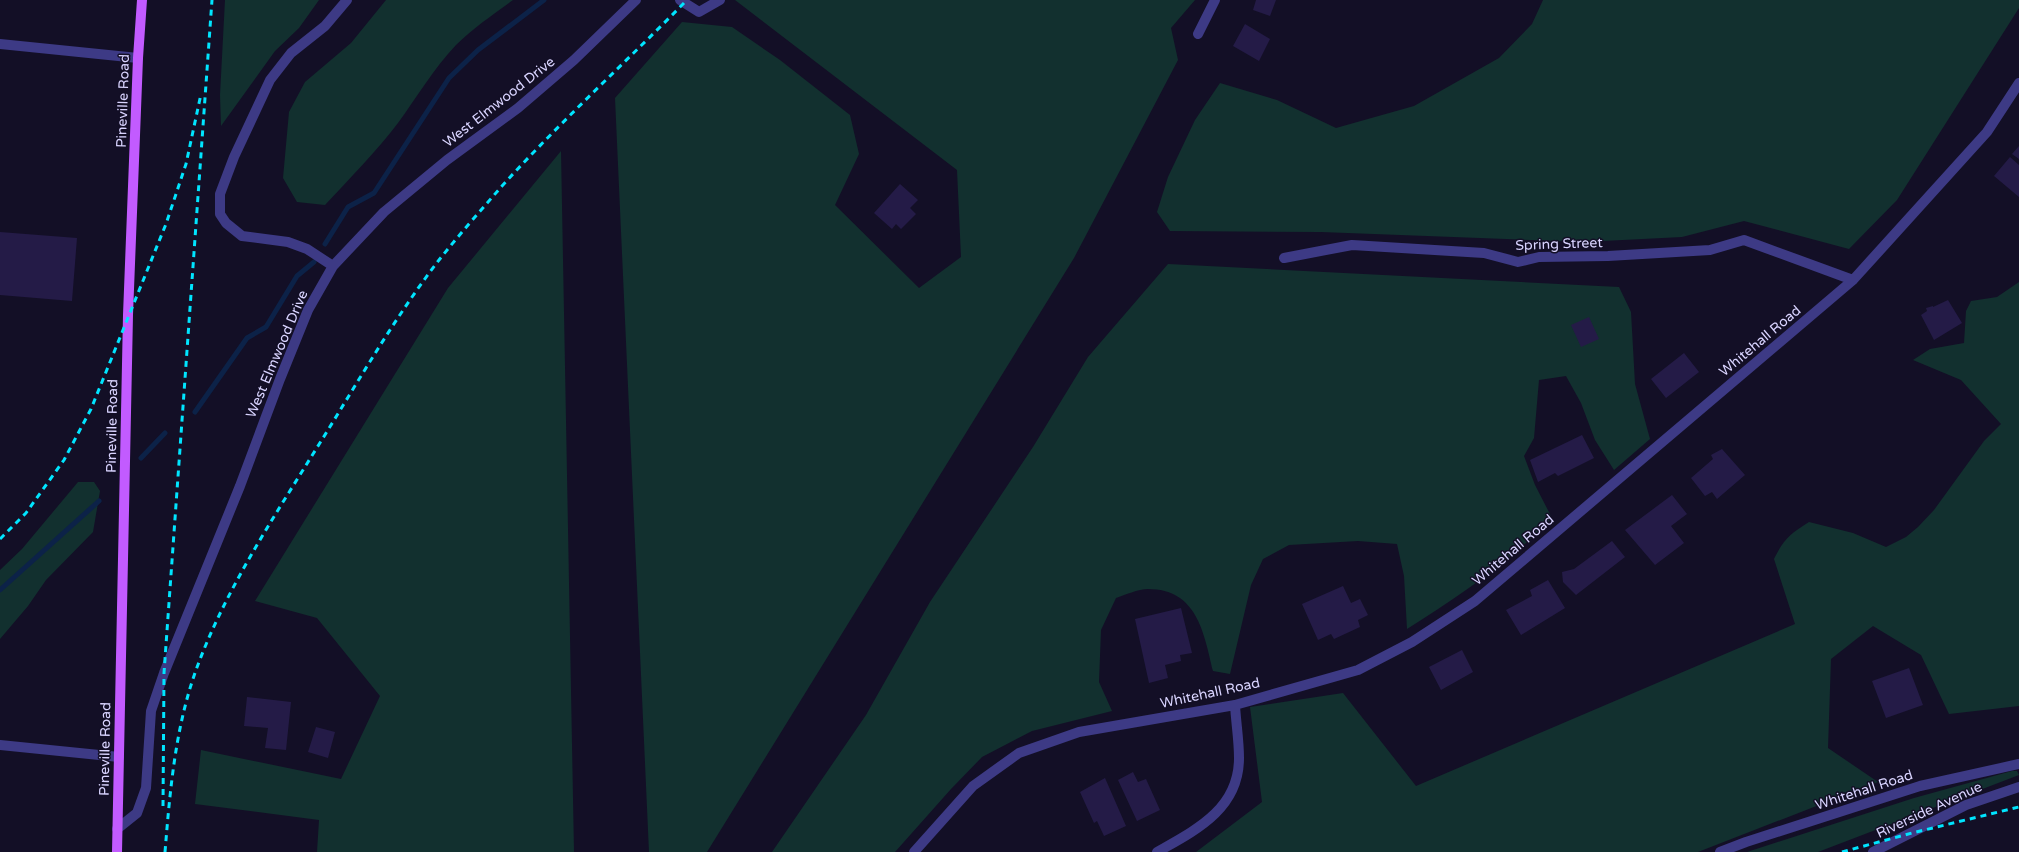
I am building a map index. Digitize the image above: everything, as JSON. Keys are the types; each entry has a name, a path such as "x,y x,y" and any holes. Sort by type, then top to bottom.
{"main road":[{"name":"Pineville Road","path":"117,852 128,315 138,58 142,0"}],"street":[{"path":"333,266 307,249 288,242 242,236 226,223 220,214 220,194 234,157 270,80 291,53 325,26 347,0"},
{"name":"West Elmwood Drive","path":"117,829 137,813 146,788 151,711 164,674 240,486 280,379 308,310 333,266 384,212 447,160 518,108 574,60 636,0"},
{"path":"680,0 699,12 720,0"},
{"path":"1198,34 1215,0"},
{"path":"0,44 138,58"},
{"name":"Whitehall Road","path":"914,852 973,786 1019,753 1079,732 1235,705 1358,670 1412,642 1475,600 1853,280 1987,132 2019,83"},
{"name":"Spring Street","path":"1284,258 1352,245 1484,253 1518,262 1539,256 1608,256 1710,250 1744,240 1853,280"},
{"path":"1157,852 1191,833 1219,811 1234,789 1239,759 1235,705"},
{"path":"0,745 119,757"},
{"name":"Whitehall Road","path":"1720,852 1746,842 1920,786 2019,764"},
{"name":"Riverside Avenue","path":"1873,852 1966,805 2019,786"}],"green space":[{"path":"225,0 319,0 299,28 275,51 221,126 220,95"},
{"path":"386,0 513,0 476,27 456,45 433,73 390,134 325,205 297,202 283,178 289,112 305,82 351,43"},
{"path":"735,0 1195,0 1171,28 1178,60 1074,258 707,852 649,852 615,98 682,22 732,27 780,60 850,115 859,154 835,205 919,288 961,257 957,170"},
{"path":"1543,0 2019,0 2019,8 1897,200 1849,249 1744,221 1682,237 1583,242 1321,232 1170,231 1157,212 1168,177 1195,120 1220,83 1277,100 1336,128 1414,106 1499,58 1532,24"},
{"path":"561,151 574,852 317,852 319,820 195,804 201,750 341,779 380,696 317,618 255,601 448,288"},
{"path":"1168,264 1619,287 1631,312 1635,384 1650,439 1614,470 1595,440 1581,403 1566,376 1539,380 1534,438 1524,456 1535,485 1552,518 1519,549 1483,578 1407,629 1404,576 1397,544 1358,541 1289,545 1263,559 1251,585 1230,674 1213,671 1206,642 1196,616 1188,605 1178,596 1164,591 1148,589 1127,594 1116,598 1101,630 1099,682 1112,711 1032,731 982,757 951,789 895,852 772,852 866,715 930,602 1033,447 1088,357"},
{"path":"2019,282 2019,706 1949,714 1921,655 1873,626 1831,659 1828,748 1878,782 1698,852 1196,852 1262,802 1250,707 1343,693 1416,786 1795,624 1774,559 1788,538 1809,522 1853,533 1886,547 1906,537 1934,510 1984,441 2001,424 1961,380 1913,360 1930,349 1964,343 1966,311 1971,301 1997,297"},
{"path":"78,482 94,482 100,491 93,532 46,580 28,606 0,639 0,570 22,549"},
{"path":"2012,771 2017,771 2019,775 1818,852 1747,852 1914,798"}],"building":[{"path":"1256,0 1276,0 1270,16 1253,10"},
{"path":"1245,24 1270,39 1259,61 1233,46"},
{"path":"2019,146 2019,159 2012,154"},
{"path":"2010,157 2019,165 2019,197 1994,176"},
{"path":"900,184 918,200 910,208 916,214 901,229 896,224 892,229 874,213"},
{"path":"0,232 77,238 72,301 0,295"},
{"path":"1948,300 1962,323 1934,340 1921,315 1927,311 1926,308 1933,307"},
{"path":"1589,317 1599,339 1581,347 1571,325"},
{"path":"1684,353 1699,372 1666,398 1651,379"},
{"path":"1582,435 1594,458 1558,476 1555,473 1538,482 1530,460"},
{"path":"1722,449 1745,475 1717,499 1712,492 1705,496 1691,478 1713,459 1711,455"},
{"path":"1672,495 1687,514 1671,526 1684,543 1655,565 1625,530"},
{"path":"1612,541 1625,557 1576,595 1563,582 1562,572 1574,569"},
{"path":"1548,580 1565,608 1521,635 1506,610 1532,596 1530,590"},
{"path":"1343,586 1351,603 1360,599 1368,615 1358,620 1360,627 1334,639 1331,634 1318,640 1302,604"},
{"path":"1181,608 1192,653 1180,655 1181,661 1165,665 1168,678 1149,683 1135,619"},
{"path":"1462,650 1473,672 1441,690 1429,667"},
{"path":"1909,668 1923,705 1886,718 1872,681"},
{"path":"247,697 291,702 286,750 265,748 268,728 244,726"},
{"path":"316,727 335,732 328,758 308,752"},
{"path":"1133,772 1138,782 1146,779 1160,810 1137,821 1118,780"},
{"path":"1105,778 1126,826 1104,836 1097,821 1094,823 1080,792"}],"waterway":[{"path":"325,244 348,207 374,193 449,78 478,50 544,0"},
{"path":"195,412 247,338 266,327 297,276 314,262"},
{"path":"141,458 165,433"},
{"path":"0,590 99,501"}],"railway":[{"path":"163,806 164,673 212,0"},
{"path":"165,852 174,760 183,715 196,670 220,613 249,559 281,506 389,331 439,260 524,162 687,0"},
{"path":"0,539 26,513 64,460 91,409 166,224 186,164 201,94"},
{"path":"1842,852 2019,807"}]}
